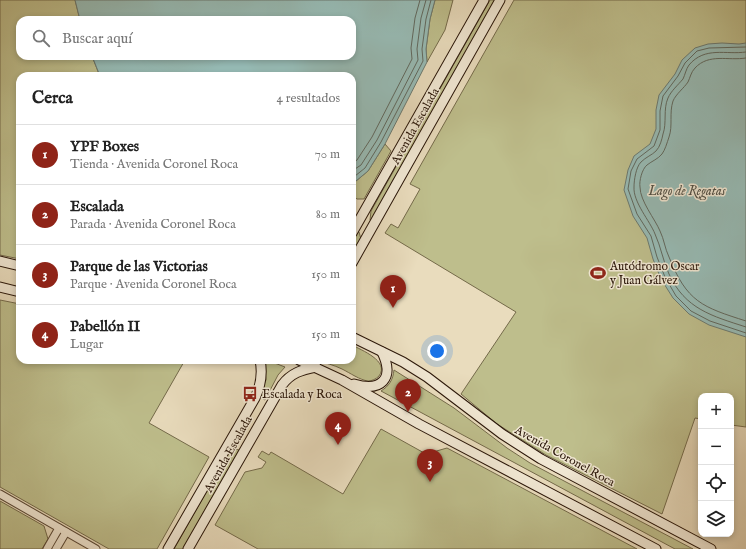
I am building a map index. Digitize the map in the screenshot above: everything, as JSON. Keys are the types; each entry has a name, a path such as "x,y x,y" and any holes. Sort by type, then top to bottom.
{"main road":[{"name":"Avenida Escalada","path":"357,225 484,0"},
{"name":"Avenida Escalada","path":"356,256 500,0"},
{"path":"357,225 369,232"},
{"path":"0,261 16,265"},
{"path":"0,287 16,291"},
{"name":"Avenida Coronel Roca","path":"356,339 403,362 427,377 491,426 528,451 711,549"},
{"path":"342,380 368,387 381,384 387,375 386,363 382,352"},
{"name":"Avenida Escalada","path":"168,549 253,401 259,389 262,374 261,364"},
{"path":"309,364 342,380 419,424 656,549"},
{"name":"Avenida Escalada","path":"188,549 251,437 286,380 295,373 316,367"},
{"path":"246,447 239,442 239,437 252,413 253,401 262,402 264,406 252,429 251,437"}],"street":[{"path":"0,494 96,549"},
{"path":"48,549 62,530"},
{"path":"56,549 62,530"}],"green space":[{"path":"0,0 75,0 79,16 16,16 16,60 94,60 98,72 16,72 16,258 0,255"},
{"path":"435,0 453,0 445,30 427,62 426,49 430,19"},
{"path":"490,0 496,0 372,220 370,220 371,211"},
{"name":"Autódromo Oscar y Juan Gálvez","path":"514,0 746,0 746,427 734,425 734,393 698,393 698,418 695,418 662,514 546,455 497,424 461,394 516,312 385,233 391,224 398,228 420,189 410,184"},
{"path":"385,144 391,151 364,199 357,199 356,181 368,171"},
{"path":"359,232 361,239 356,247 356,234"},
{"path":"0,300 16,303 16,364 183,364 149,423 209,457 157,549 109,549 0,487"},
{"path":"356,347 378,361 381,366 381,371 377,378 368,381 358,378 328,364 356,364"},
{"path":"264,364 277,364 285,367 278,375 265,400 258,396 266,380"},
{"path":"394,370 454,408 507,448 530,463 693,549 675,549 381,391 390,382 393,377"},
{"path":"381,429 426,454 447,448 637,549 258,549 215,525 245,472 262,468 266,462 258,457 262,451 269,455 271,452 343,494"},
{"path":"231,448 239,450 183,549 174,549"},
{"path":"0,501 44,526 48,539 42,549 0,549"}],"water":[{"path":"75,0 435,0 430,19 426,49 427,62 385,144 368,171 356,181 356,72 98,72 94,60 356,60 356,16 79,16"},
{"name":"Lago de Regatas","path":"746,43 746,337 709,325 689,314 673,298 661,279 647,238 633,216 624,190 628,170 634,156 650,144 656,129 656,110 659,95 675,74 682,60 695,48 708,44"}],"place":[{"name":"Autódromo Oscar y Juan Gálvez","path":"598,273"},
{"name":"YPF Boxes","path":"393,308"},
{"name":"Escalada y Roca","path":"250,394"},
{"name":"Escalada","path":"408,412"},
{"name":"Pabellón II","path":"338,445"},
{"name":"Parque de las Victorias","path":"430,482"}]}
